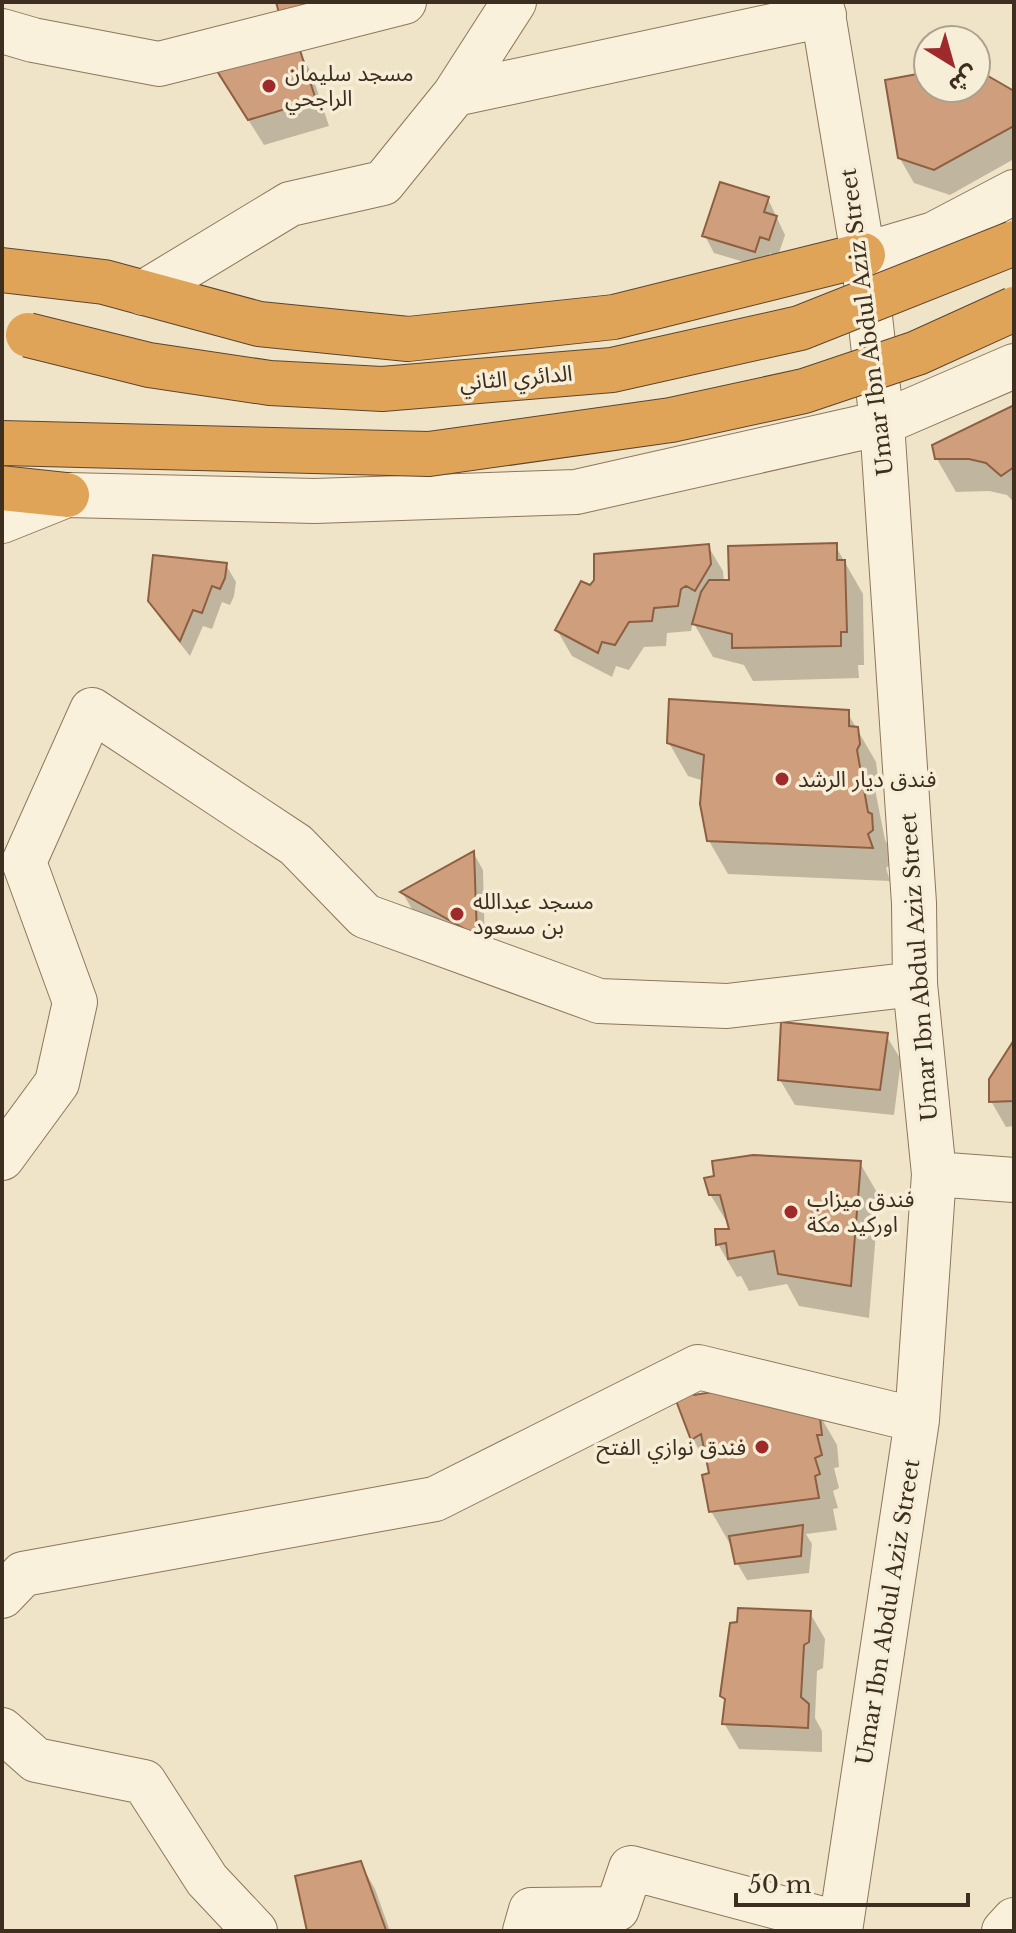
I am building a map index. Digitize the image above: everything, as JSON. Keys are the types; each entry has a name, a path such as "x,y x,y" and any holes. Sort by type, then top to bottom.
{"highway":[{"name":"الدائري الثاني","path":"15,332 149,365 270,383 382,389 612,370 800,328 1014,243"},
{"path":"2,270 104,282 259,324 408,339 614,317 863,255"},
{"path":"2,443 429,454 671,420 804,391 917,353 1014,309"},
{"path":"2,488 67,495"}],"street":[{"path":"2,31 33,40 159,64 404,2"},
{"path":"143,293 290,204 383,183 455,94 514,2"},
{"path":"455,94 823,9"},
{"name":"Umar Ibn Abdul Aziz Street","path":"823,9 863,255 882,423 914,903 915,984 934,1174 917,1420 840,1927"},
{"path":"863,255 934,234 1014,192"},
{"path":"2,521 67,495 315,501 576,492 882,423 1014,366"},
{"path":"2,1158 57,1083 75,1002 24,862 92,710 296,845 365,916 599,1001 727,1006 915,984"},
{"path":"934,1174 1014,1180"},
{"path":"2,1596 23,1574 435,1499 698,1367 917,1420"},
{"path":"2,1730 36,1760 144,1782 207,1880 255,1931"},
{"path":"525,1931 531,1910 617,1909 631,1868 840,1927"},
{"path":"1004,1931 1014,1920"}],"building":[{"path":"276,2 313,2 279,13"},
{"name":"مسجد سليمان الراجحي","path":"298,44 316,100 248,120 217,71"},
{"path":"912,75 912,104 992,104 992,78 1014,91 1014,126 934,170 898,158 885,80"},
{"path":"720,182 769,197 764,212 777,216 769,240 760,237 755,252 702,236"},
{"path":"1014,405 1014,467 1001,476 986,463 969,459 935,459 932,445"},
{"path":"837,543 837,560 845,560 847,632 841,632 841,646 732,648 732,634 692,624 701,592 709,580 729,580 728,546"},
{"path":"709,544 711,564 695,591 686,586 681,589 678,606 654,608 652,621 629,622 615,645 602,642 598,653 555,630 581,581 590,585 594,580 594,554"},
{"path":"153,555 227,563 220,589 212,586 202,613 193,610 180,641 148,601"},
{"name":"فندق ديار الرشد","path":"669,699 849,710 849,726 858,727 860,744 857,750 868,812 872,814 873,830 868,834 873,848 707,841 700,804 704,755 667,743"},
{"name":"مسجد عبدالله بن مسعود","path":"474,851 477,936 400,892"},
{"path":"781,1022 888,1033 880,1090 778,1080"},
{"path":"1014,1040 1014,1101 989,1102 989,1079"},
{"name":"فندق ميزاب اوركيد مكة","path":"753,1155 861,1161 851,1286 778,1274 774,1251 728,1259 726,1243 716,1245 715,1229 729,1229 720,1195 709,1195 704,1178 714,1176 712,1161"},
{"name":"فندق نوازي الفتح","path":"690,1385 694,1395 713,1392 819,1410 822,1435 817,1435 822,1455 815,1458 820,1474 815,1476 819,1498 709,1512 702,1475 709,1473 701,1434 691,1440 672,1390"},
{"path":"803,1525 801,1556 735,1564 729,1536"},
{"path":"738,1608 811,1611 809,1642 804,1645 801,1697 809,1704 808,1728 722,1724 725,1699 720,1696 730,1623 737,1622"},
{"path":"361,1861 386,1930 307,1931 295,1876"}],"place":[{"name":"مسجد سليمان الراجحي","path":"269,86"},
{"name":"فندق ديار الرشد","path":"782,779"},
{"name":"مسجد عبدالله بن مسعود","path":"457,914"},
{"name":"فندق ميزاب اوركيد مكة","path":"791,1212"},
{"name":"فندق نوازي الفتح","path":"762,1447"}]}
